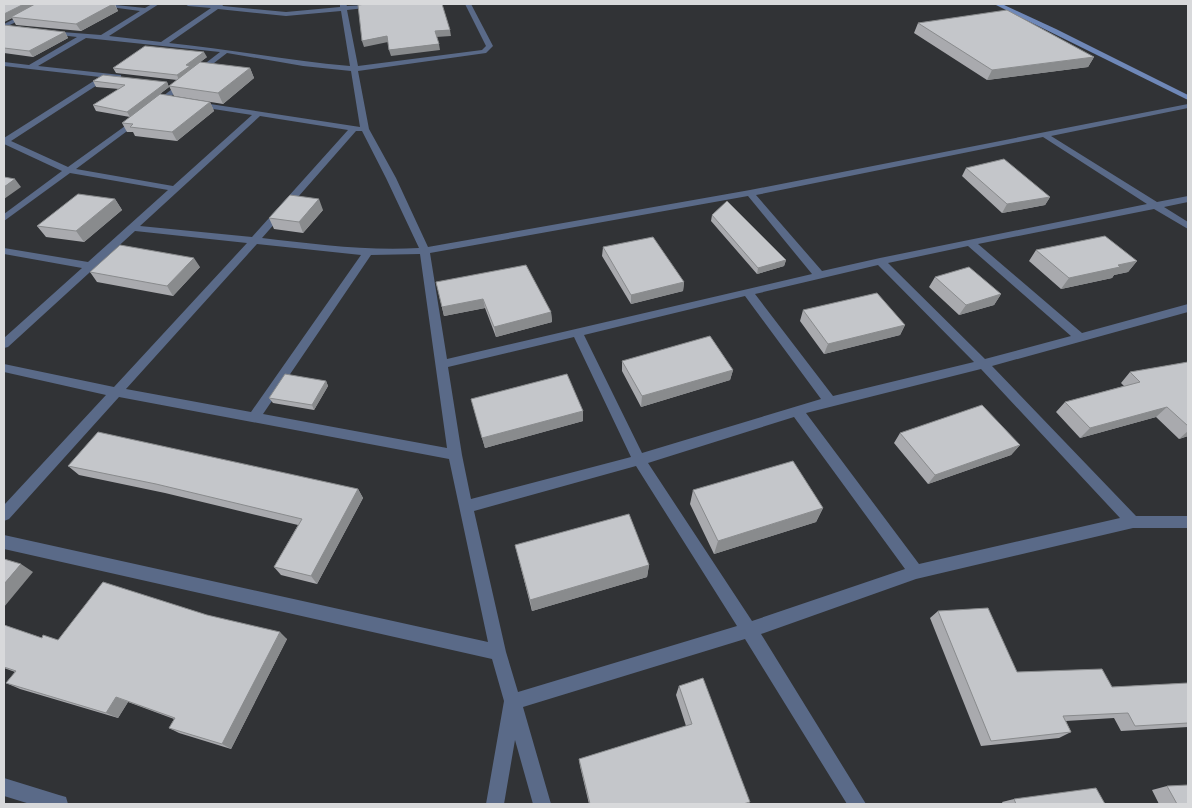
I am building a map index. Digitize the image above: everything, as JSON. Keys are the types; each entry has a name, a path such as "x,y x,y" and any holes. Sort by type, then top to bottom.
{"street":[{"path":"4,26 48,4"},
{"path":"91,4 146,10"},
{"path":"102,38 156,4"},
{"path":"188,4 220,5 286,14 344,6 384,4"},
{"path":"39,31 226,51 303,64 354,69 484,52 490,46 468,4"},
{"path":"997,4 1054,30 1188,98"},
{"path":"163,44 220,5"},
{"path":"344,6 365,129 391,178 424,251 455,455 466,507 498,652 542,804"},
{"path":"4,26 22,29"},
{"path":"30,67 84,36"},
{"path":"146,49 153,43"},
{"path":"4,218 68,170 169,100 183,85 226,51"},
{"path":"4,64 125,78"},
{"path":"4,141 114,70"},
{"path":"173,84 183,85"},
{"path":"192,104 365,129"},
{"path":"133,228 368,252 424,251 750,193 1188,106"},
{"path":"4,344 258,114"},
{"path":"4,515 255,240 354,128"},
{"path":"1043,134 1188,226"},
{"path":"4,141 68,170 176,189"},
{"path":"750,193 819,275"},
{"path":"442,364 880,261 1188,199"},
{"path":"970,243 1080,337"},
{"path":"4,251 91,266"},
{"path":"254,418 368,252"},
{"path":"880,261 984,364 1133,522"},
{"path":"748,292 830,401"},
{"path":"466,507 639,460 830,401 984,364 1188,308"},
{"path":"577,332 639,460 749,630 856,804"},
{"path":"4,368 116,392 455,455"},
{"path":"797,411 916,572"},
{"path":"512,702 749,630 916,572 1133,522 1188,522"},
{"path":"4,542 498,652"},
{"path":"495,804 512,702"},
{"path":"4,787 58,804"}],"building":[{"path":"4,4 24,4 4,14"},
{"path":"35,4 113,4 76,24 11,17"},
{"path":"442,4 450,30 435,31 439,44 389,50 387,36 362,41 358,5"},
{"path":"1007,10 1094,57 992,70 918,23"},
{"path":"4,25 65,32 29,51 4,48"},
{"path":"145,46 204,52 186,65 190,66 177,75 113,68"},
{"path":"200,62 250,68 218,93 169,86"},
{"path":"103,75 167,82 127,112 93,105 125,85 93,81"},
{"path":"160,94 210,102 172,132 130,127 133,124 122,123"},
{"path":"1004,159 1050,197 1007,204 966,168"},
{"path":"4,177 15,179 4,187"},
{"path":"78,194 115,199 76,231 37,226"},
{"path":"290,195 319,199 299,222 269,218"},
{"path":"727,201 786,260 758,268 712,215"},
{"path":"1105,236 1137,261 1118,265 1120,267 1069,278 1036,250"},
{"path":"653,237 684,282 631,295 603,247"},
{"path":"120,245 194,258 167,286 90,272"},
{"path":"526,265 551,312 494,327 483,299 442,307 436,282"},
{"path":"969,267 1001,294 966,305 935,277"},
{"path":"877,293 905,325 828,344 803,310"},
{"path":"710,336 733,370 642,396 622,361"},
{"path":"1188,362 1188,426 1167,407 1090,428 1065,402 1140,382 1130,372"},
{"path":"285,374 326,381 312,405 269,398"},
{"path":"567,374 583,411 482,438 471,399"},
{"path":"982,405 1020,445 935,475 900,433"},
{"path":"98,432 358,489 311,576 274,567 302,519 156,484 68,466"},
{"path":"793,461 823,508 718,541 693,490"},
{"path":"629,514 649,565 530,600 515,545"},
{"path":"4,559 21,564 4,584"},
{"path":"103,582 207,615 280,632 222,744 169,728 175,718 116,697 106,713 6,683 16,671 4,667 4,625 42,638 43,635 58,640"},
{"path":"988,608 1017,672 1102,669 1112,687 1188,683 1188,723 1135,726 1128,713 1063,716 1071,732 991,741 938,611"},
{"path":"703,678 750,802 743,804 590,804 579,759 692,724 679,686"},
{"path":"1188,785 1188,804 1177,804 1167,786"},
{"path":"1096,788 1105,804 1016,804 1014,799"}]}
